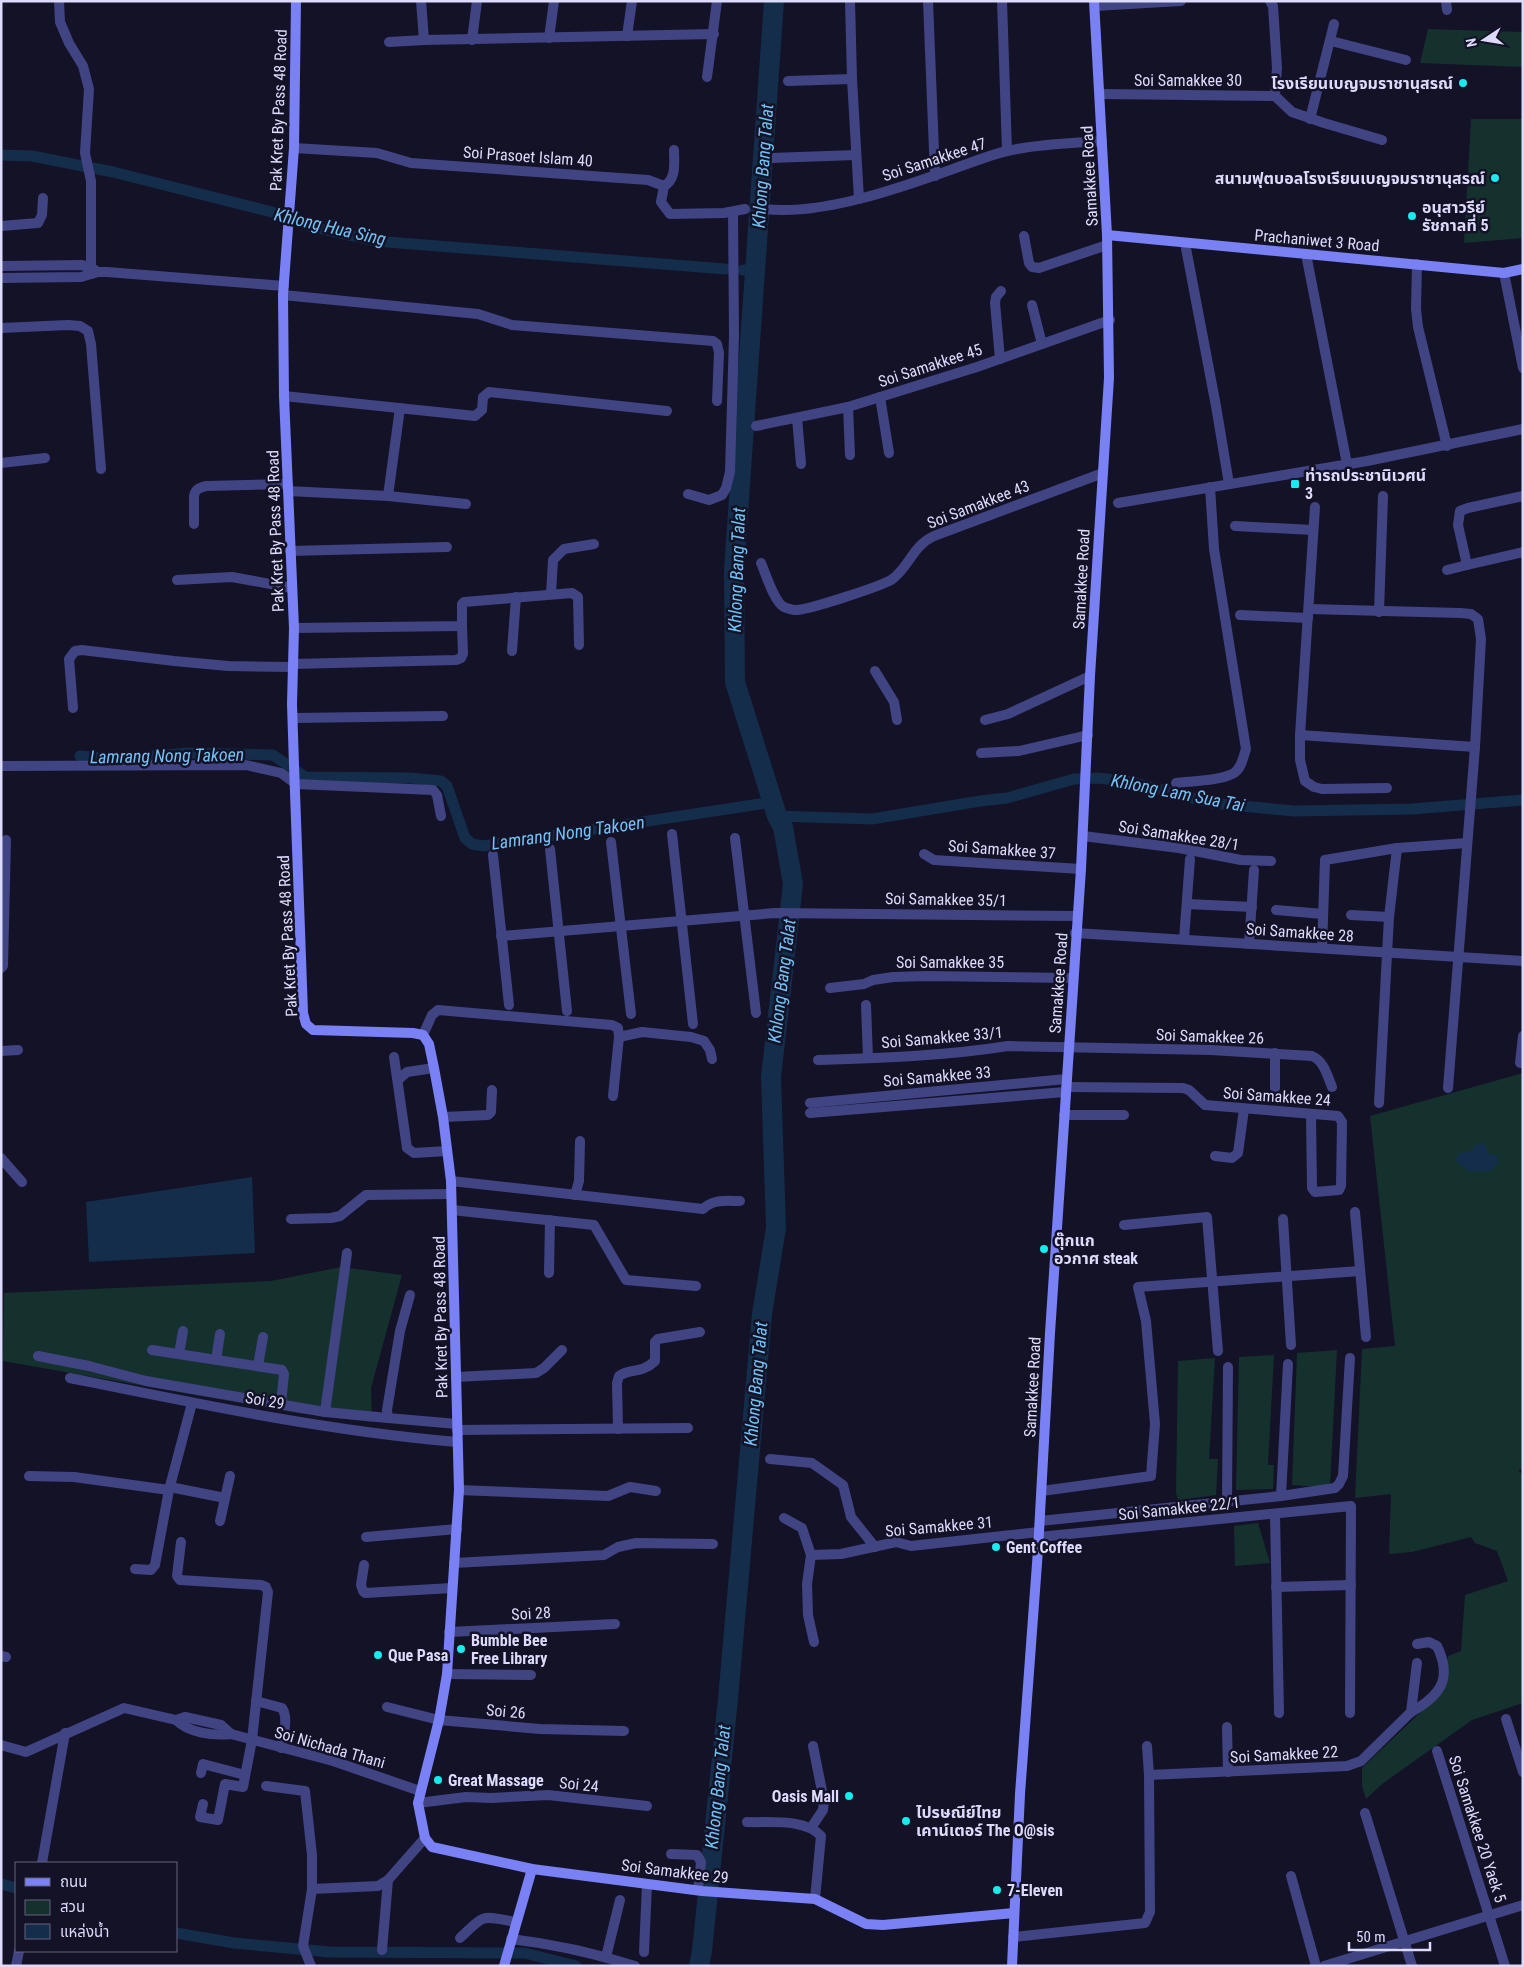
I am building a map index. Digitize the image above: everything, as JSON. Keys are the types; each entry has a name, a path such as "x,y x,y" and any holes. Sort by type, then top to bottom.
{"street":[{"path":"59,1 60,22 69,43 83,66 88,89 86,158 90,174 93,271"},
{"name":"Pak Kret By Pass 48 Road","path":"296,1 294,148 284,290 284,396 294,628 292,718 303,1004 306,1024 313,1030 413,1033 423,1035 429,1044 434,1068 447,1150 451,1194 459,1490 447,1674 439,1720 418,1803 425,1838"},
{"path":"421,1 424,40"},
{"path":"472,40 477,1"},
{"path":"549,38 554,1"},
{"path":"628,36 632,1"},
{"path":"707,77 717,1"},
{"path":"850,1 852,79 859,199"},
{"path":"928,1 935,176"},
{"path":"1002,1 1007,151"},
{"path":"1094,4 1181,1"},
{"path":"1270,1 1273,6 1277,68 1275,96 1292,112 1382,140"},
{"name":"Samakkee Road","path":"1012,1966 1020,1794 1042,1491 1065,1086 1083,836 1090,676 1109,378 1110,320 1107,240 1101,94 1094,4"},
{"path":"1310,119 1334,24"},
{"path":"389,42 714,34"},
{"path":"1331,40 1406,60"},
{"path":"788,81 852,79"},
{"name":"Soi Samakkee 30","path":"1101,94 1275,96"},
{"name":"Soi Samakkee 47","path":"764,209 776,211 825,206 859,199 935,176 1007,151 1102,141"},
{"name":"Soi Prasoet Islam 40","path":"294,148 377,152 411,163 648,180 664,186"},
{"path":"674,150 673,178 664,186 662,202 670,214 733,212 745,209"},
{"path":"771,158 856,155"},
{"path":"1,226 38,223 42,215 43,198"},
{"path":"688,494 709,500 722,495 730,472 734,336 733,212"},
{"path":"1024,236 1029,263 1032,267 1039,268 1107,240"},
{"name":"Prachaniwet 3 Road","path":"1107,240 1185,243 1504,273 1523,269"},
{"path":"1185,243 1229,484"},
{"path":"1306,254 1348,464"},
{"path":"1,266 82,264 93,271 284,290 478,314 512,325 713,341 717,344 719,353 717,401"},
{"path":"1418,264 1416,309 1418,327 1447,446"},
{"path":"1,278 81,277 93,271"},
{"path":"1504,273 1523,368"},
{"path":"1000,359 995,303 1001,291"},
{"path":"1032,305 1042,344"},
{"name":"Soi Samakkee 45","path":"756,426 848,407 1000,359 1110,320"},
{"path":"1,328 68,325 80,326 88,332 91,344 101,469"},
{"path":"284,396 475,416 482,410 483,397 489,392 667,411"},
{"path":"880,397 889,454"},
{"path":"848,407 850,454"},
{"path":"388,496 400,408"},
{"path":"796,418 801,464"},
{"path":"1118,503 1447,446 1523,429"},
{"path":"1,463 45,458"},
{"name":"Soi Samakkee 43","path":"762,563 778,601 784,607 796,610 808,608 879,586 892,579 918,547 934,536 1103,473"},
{"path":"194,524 194,492 206,486 288,488 466,504"},
{"path":"1176,783 1219,778 1234,773 1241,765 1246,749 1214,549 1210,487"},
{"path":"1379,612 1382,496"},
{"path":"1467,565 1458,524 1460,511 1523,496"},
{"path":"1315,507 1300,734 1300,760 1305,782 1322,789 1387,788"},
{"path":"1235,526 1313,530"},
{"path":"551,594 553,560 564,549 594,544"},
{"path":"290,551 447,547"},
{"path":"1447,570 1523,552"},
{"path":"177,580 232,577 292,588"},
{"path":"73,708 69,660 75,651 82,650 228,666 456,660 461,658 463,654 462,604 464,602 572,593 578,597 579,645"},
{"path":"512,651 516,597"},
{"path":"1240,615 1379,612 1460,613 1471,614 1478,619 1481,639 1475,746 1448,1088"},
{"path":"294,628 462,626"},
{"path":"875,671 894,702 897,720"},
{"path":"985,720 1008,714 1090,676"},
{"path":"292,718 443,716"},
{"path":"1300,734 1475,746"},
{"path":"981,753 1019,750 1088,735"},
{"path":"1,766 246,765 281,773 296,784 433,790 438,795 442,816"},
{"path":"672,834 693,1024"},
{"name":"Soi Samakkee 28/1","path":"1083,836 1179,848 1241,860 1271,860"},
{"path":"735,838 756,1013"},
{"path":"2,967 6,840"},
{"path":"611,842 631,1014"},
{"path":"1322,948 1325,860 1397,848 1467,843"},
{"path":"1379,1104 1388,917 1397,848"},
{"path":"550,850 567,1012"},
{"name":"Soi Samakkee 37","path":"924,854 934,860 1081,869"},
{"path":"493,855 509,1005"},
{"path":"1184,939 1190,860"},
{"path":"1250,944 1254,870"},
{"path":"1187,904 1252,907"},
{"path":"1276,910 1323,914"},
{"name":"Soi Samakkee 35/1","path":"501,936 775,912 1077,916"},
{"path":"1351,915 1388,917"},
{"name":"Soi Samakkee 28","path":"1076,934 1184,939 1523,961"},
{"name":"Soi Samakkee 35","path":"830,988 864,984 873,980 893,977 1073,978"},
{"path":"866,1006 868,1058"},
{"path":"423,1035 432,1016 438,1010 612,1026 618,1028 619,1037 613,1096"},
{"path":"619,1037 642,1032 691,1037 704,1041 710,1050 712,1059"},
{"path":"1520,1063 1523,1036"},
{"name":"Soi Samakkee 33/1","path":"818,1060 982,1050 1008,1046 1069,1049"},
{"name":"Soi Samakkee 26","path":"1069,1049 1211,1050 1312,1056 1325,1069 1332,1087"},
{"path":"1,1051 18,1050"},
{"path":"1275,1053 1275,1088"},
{"path":"394,1057 407,1148 414,1153 447,1150"},
{"path":"398,1080 407,1072 434,1068"},
{"name":"Soi Samakkee 24","path":"810,1108 1065,1086 1183,1088 1190,1090 1205,1105 1338,1116 1340,1118 1341,1186 1339,1190 1315,1192 1312,1188 1311,1114"},
{"path":"442,1117 488,1116 492,1112 492,1090"},
{"path":"1215,1156 1232,1158 1238,1152 1244,1109"},
{"path":"1064,1114 1124,1115"},
{"path":"575,1195 579,1181 580,1141"},
{"path":"1,1158 22,1182"},
{"path":"450,1181 703,1208 709,1203 740,1201"},
{"path":"292,1219 340,1216 366,1195 451,1194"},
{"path":"452,1210 594,1225 626,1280 696,1286"},
{"path":"1355,1212 1366,1337"},
{"path":"1124,1226 1208,1217 1218,1351"},
{"path":"1283,1219 1292,1345"},
{"path":"549,1272 550,1220"},
{"path":"325,1412 347,1253"},
{"path":"1042,1491 1151,1476 1154,1424 1146,1322 1138,1287 1360,1271"},
{"path":"388,1418 387,1410 397,1351 410,1295"},
{"path":"179,1354 183,1331"},
{"path":"618,1429 619,1376 623,1373 646,1369 655,1361 655,1342 658,1340 700,1332"},
{"path":"216,1360 220,1334"},
{"path":"258,1366 263,1337"},
{"path":"152,1350 282,1370 284,1374 281,1404"},
{"path":"456,1377 536,1373 544,1368 562,1350"},
{"path":"38,1356 89,1366 146,1381 325,1412 457,1427 688,1428"},
{"path":"1040,1521 1281,1496 1335,1488 1340,1484 1343,1476 1350,1358"},
{"path":"1281,1496 1288,1364"},
{"path":"1227,1502 1228,1367"},
{"name":"Soi 29","path":"70,1378 192,1403 376,1434 457,1442"},
{"path":"135,1569 151,1570 155,1565 170,1488 192,1403"},
{"path":"770,1459 812,1463 843,1485 851,1517 875,1547"},
{"path":"29,1476 74,1477 170,1488 225,1498"},
{"path":"220,1521 230,1476"},
{"path":"459,1490 608,1496 630,1488 656,1491"},
{"name":"Soi Samakkee 22/1","path":"1039,1535 1352,1506 1351,1585"},
{"path":"1275,1514 1278,1713"},
{"path":"784,1518 802,1528 811,1555 807,1592 808,1615 814,1642"},
{"path":"366,1537 456,1529"},
{"name":"Soi Samakkee 31","path":"811,1555 841,1554 896,1542 911,1546 1039,1535"},
{"path":"181,1542 177,1576 180,1580 262,1584 268,1592 252,1740 243,1787 225,1784 218,1820 200,1817 203,1804"},
{"path":"454,1564 604,1555 618,1547 636,1543 713,1544"},
{"path":"364,1565 361,1585 366,1593 452,1588"},
{"path":"1276,1586 1351,1585 1350,1713"},
{"name":"Soi 28","path":"449,1632 615,1624"},
{"name":"Soi Samakkee 22","path":"1149,1775 1347,1766 1361,1760 1411,1712 1434,1697 1439,1691 1443,1678 1444,1662 1437,1646 1429,1642 1417,1644"},
{"path":"1411,1712 1417,1663"},
{"path":"447,1674 531,1675"},
{"path":"256,1702 284,1710 286,1716 282,1748"},
{"name":"Soi 26","path":"387,1707 439,1720 540,1729 624,1731"},
{"name":"Soi Nichada Thani","path":"1,1746 26,1752 124,1708 176,1720 184,1728 218,1735 231,1734 333,1761 420,1791"},
{"path":"1506,1719 1523,1772"},
{"path":"1227,1728 1228,1772"},
{"path":"42,1862 66,1733"},
{"path":"811,1828 823,1810 824,1800 813,1746"},
{"path":"1013,1937 1145,1923 1150,1912 1147,1746"},
{"name":"Soi Samakkee 20 Yaek 5","path":"1437,1751 1505,1966"},
{"path":"201,1773 203,1764 245,1775"},
{"path":"266,1786 305,1791 312,1855 312,1889 304,1948 310,1963"},
{"name":"Soi 24","path":"418,1803 466,1797 491,1798 548,1795 647,1806"},
{"path":"1364,1813 1412,1966"},
{"path":"747,1822 798,1824 811,1828 821,1836 815,1899 866,1924 883,1925 1014,1913"},
{"path":"312,1889 372,1887 383,1883 388,1880 425,1838 432,1847 532,1869 506,1958"},
{"path":"671,1854 696,1856 699,1859 701,1862 700,1891"},
{"name":"Soi Samakkee 29","path":"532,1869 700,1891 815,1899"},
{"path":"1290,1876 1316,1966"},
{"path":"382,1950 388,1880"},
{"path":"644,1952 647,1884"},
{"path":"606,1957 620,1900"},
{"path":"1324,1966 1523,1905"},
{"path":"460,1938 480,1919 488,1917 516,1922"},
{"path":"511,1938 543,1942 635,1966"},
{"path":"16,1966 19,1952"}],"green space":[{"path":"1428,29 1523,32 1523,67 1420,63"},
{"name":"สนามฟุตบอลโรงเรียนเบญจมราชานุสรณ์","path":"1471,119 1523,119 1523,238 1464,243"},
{"path":"1523,1073 1523,1469 1518,1470 1523,1475 1523,1703 1472,1720 1382,1784 1366,1799 1362,1786 1362,1768 1444,1690 1448,1656 1461,1651 1465,1595 1508,1581 1497,1551 1475,1543 1471,1537 1412,1552 1389,1554 1391,1494 1355,1498 1362,1349 1395,1346 1370,1116"},
{"path":"341,1267 402,1275 371,1388 372,1422 297,1413 3,1361 4,1293 271,1281"},
{"path":"1337,1350 1330,1486 1292,1485 1297,1353"},
{"path":"1274,1355 1268,1465 1274,1465 1273,1489 1236,1490 1239,1357"},
{"path":"1215,1358 1209,1459 1218,1459 1216,1495 1178,1500 1176,1493 1178,1361"},
{"path":"1258,1523 1270,1563 1235,1566 1234,1526"}],"water":[{"path":"1484,1143 1489,1154 1497,1156 1499,1163 1490,1171 1470,1172 1455,1160 1460,1153 1473,1151 1474,1146"},
{"path":"252,1177 255,1253 89,1262 86,1202"}],"waterway":[{"name":"Khlong Bang Talat","path":"699,1966 728,1699 762,1314 776,1228 771,1077 793,884 783,827 777,816 735,682 734,570 774,1"},
{"name":"Khlong Hua Sing","path":"1,155 32,156 113,172 272,212 313,227 375,241 725,269"},
{"name":"Khlong Hua Sing","path":"743,270 755,270"},
{"name":"Lamrang Nong Takoen","path":"80,756 116,759 190,753 273,755 305,777 411,778 441,781 447,786 465,838 472,844 483,846 773,802"},
{"name":"Khlong Lam Sua Tai","path":"777,816 872,819 1007,798 1074,779 1098,778 1132,782 1211,803 1294,811 1412,809 1523,800"},
{"path":"1,1884 15,1888"},
{"path":"178,1933 234,1943 329,1952 525,1953 576,1966"}],"place":[{"name":"โรงเรียนเบญจมราชานุสรณ์","path":"1463,83"},
{"name":"สนามฟุตบอลโรงเรียนเบญจมราชานุสรณ์","path":"1495,178"},
{"name":"อนุสาวรีย์ รัชกาลที่ 5","path":"1412,216"},
{"name":"ท่ารถประชานิเวศน์ 3","path":"1295,484"},
{"name":"ตุ๊กแก อวกาศ steak","path":"1044,1249"},
{"name":"Gent Coffee","path":"996,1547"},
{"name":"Bumble Bee Free Library","path":"461,1649"},
{"name":"Que Pasa","path":"378,1655"},
{"name":"Great Massage","path":"438,1780"},
{"name":"Oasis Mall","path":"849,1796"},
{"name":"ไปรษณีย์ไทย เคาน์เตอร์ The O@sis","path":"906,1821"},
{"name":"7-Eleven","path":"997,1890"}]}
